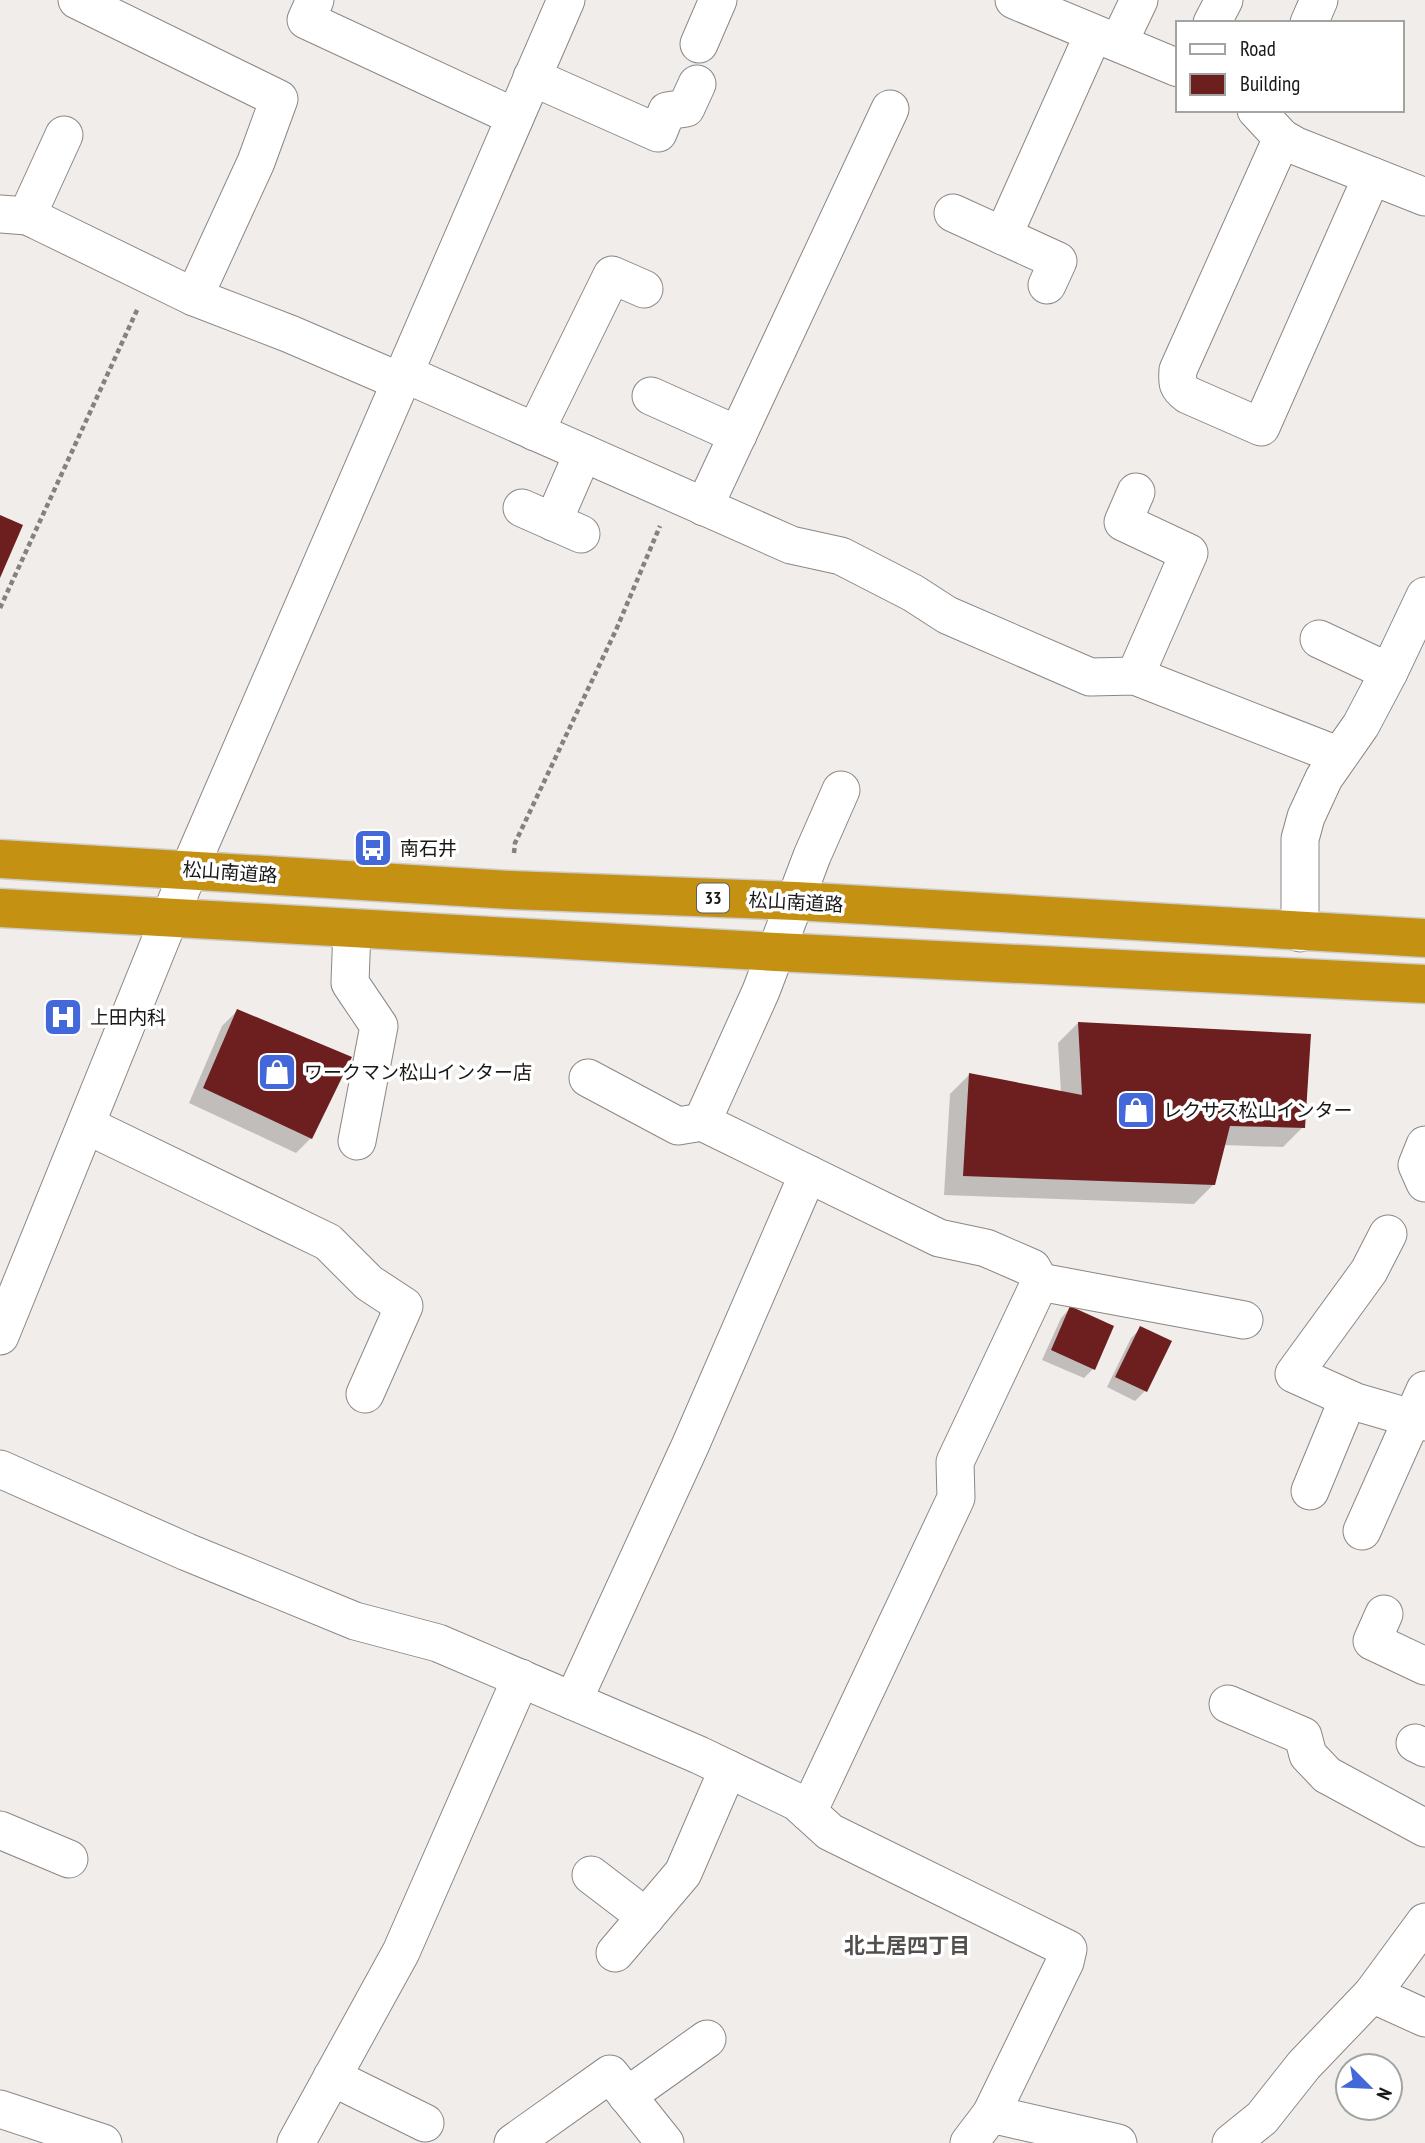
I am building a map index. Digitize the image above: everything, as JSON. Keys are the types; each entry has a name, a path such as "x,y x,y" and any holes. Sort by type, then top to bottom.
{"highway":[{"name":"松山南道路","path":"0,859 511,890 796,901 1300,933 1425,938"},
{"path":"0,908 776,952 1425,984"}],"street":[{"path":"77,0 279,99 256,162 194,297"},
{"path":"315,0 306,20 515,117"},
{"path":"0,1336 189,870 566,0"},
{"path":"699,44 718,0"},
{"path":"1014,0 1176,67"},
{"path":"1003,236 1106,38 1139,0"},
{"path":"1213,21 1224,0"},
{"path":"1310,21 1319,0"},
{"path":"532,77 658,133 667,111 686,108 696,84"},
{"path":"689,500 737,435 890,109"},
{"path":"1372,176 1261,427 1179,389 1178,370 1268,119 1372,176 1425,197"},
{"path":"64,135 13,215 153,276 194,297 535,432 791,545 841,556 913,593 947,615 1090,677 1135,676 1337,755"},
{"path":"953,213 1058,261 1047,285"},
{"path":"535,432 612,275 644,289"},
{"path":"651,396 737,435"},
{"path":"552,521 583,453"},
{"path":"1135,676 1189,553 1124,522 1136,492"},
{"path":"1300,933 1300,839 1314,799 1337,755 1361,725 1425,596"},
{"path":"1319,639 1389,672"},
{"path":"702,1122 776,952 841,790"},
{"path":"352,928 350,983 379,1026 357,1140"},
{"path":"589,1077 678,1126 702,1122 939,1238 986,1248 1032,1268 1040,1282 1244,1320"},
{"path":"86,1125 328,1242 369,1283 404,1306 365,1394"},
{"path":"1425,1145 1417,1166 1425,1183"},
{"path":"573,1701 690,1446 808,1174"},
{"path":"1362,1531 1421,1410 1348,1399 1294,1374 1369,1271 1388,1234"},
{"path":"808,1812 956,1498 955,1462 1040,1282"},
{"path":"1311,1491 1348,1399"},
{"path":"0,1469 187,1552 355,1621 438,1643 728,1769 797,1802 830,1832 1068,1949 1065,1962 991,2114 970,2143"},
{"path":"1384,1614 1372,1641 1425,1667"},
{"path":"296,2143 401,1952 521,1678"},
{"path":"1228,1704 1310,1723 1308,1755 1327,1775 1425,1828"},
{"path":"615,1953 683,1873 728,1769"},
{"path":"0,1830 69,1860"},
{"path":"591,1875 646,1917"},
{"path":"1231,2143 1262,2118 1304,2065 1373,1994 1425,1922"},
{"path":"1373,1994 1425,2018"},
{"path":"627,2096 708,2039"},
{"path":"513,2143 610,2074 665,2143"},
{"path":"332,2077 425,2123"},
{"path":"0,2109 103,2143"},
{"path":"991,2114 1111,2142"}],"path":[{"path":"0,608 153,276"},
{"path":"511,890 515,844 616,630 689,500"}],"building":[{"path":"0,515 23,525 0,578"},
{"name":"ワークマン松山インター店","path":"237,1009 352,1057 312,1139 203,1088"},
{"name":"レクサス松山インター","path":"1078,1022 1311,1034 1305,1128 1230,1126 1215,1185 963,1176 969,1073 1082,1095"},
{"path":"1070,1306 1114,1326 1095,1370 1051,1350"},
{"path":"1140,1326 1172,1341 1147,1392 1115,1377"}],"place":[{"name":"南石井","path":"373,848"},
{"name":"上田内科","path":"63,1017"},
{"name":"ワークマン松山インター店","path":"277,1072"},
{"name":"レクサス松山インター","path":"1136,1110"}],"district":[{"name":"北土居四丁目","path":"907,1946"}]}
